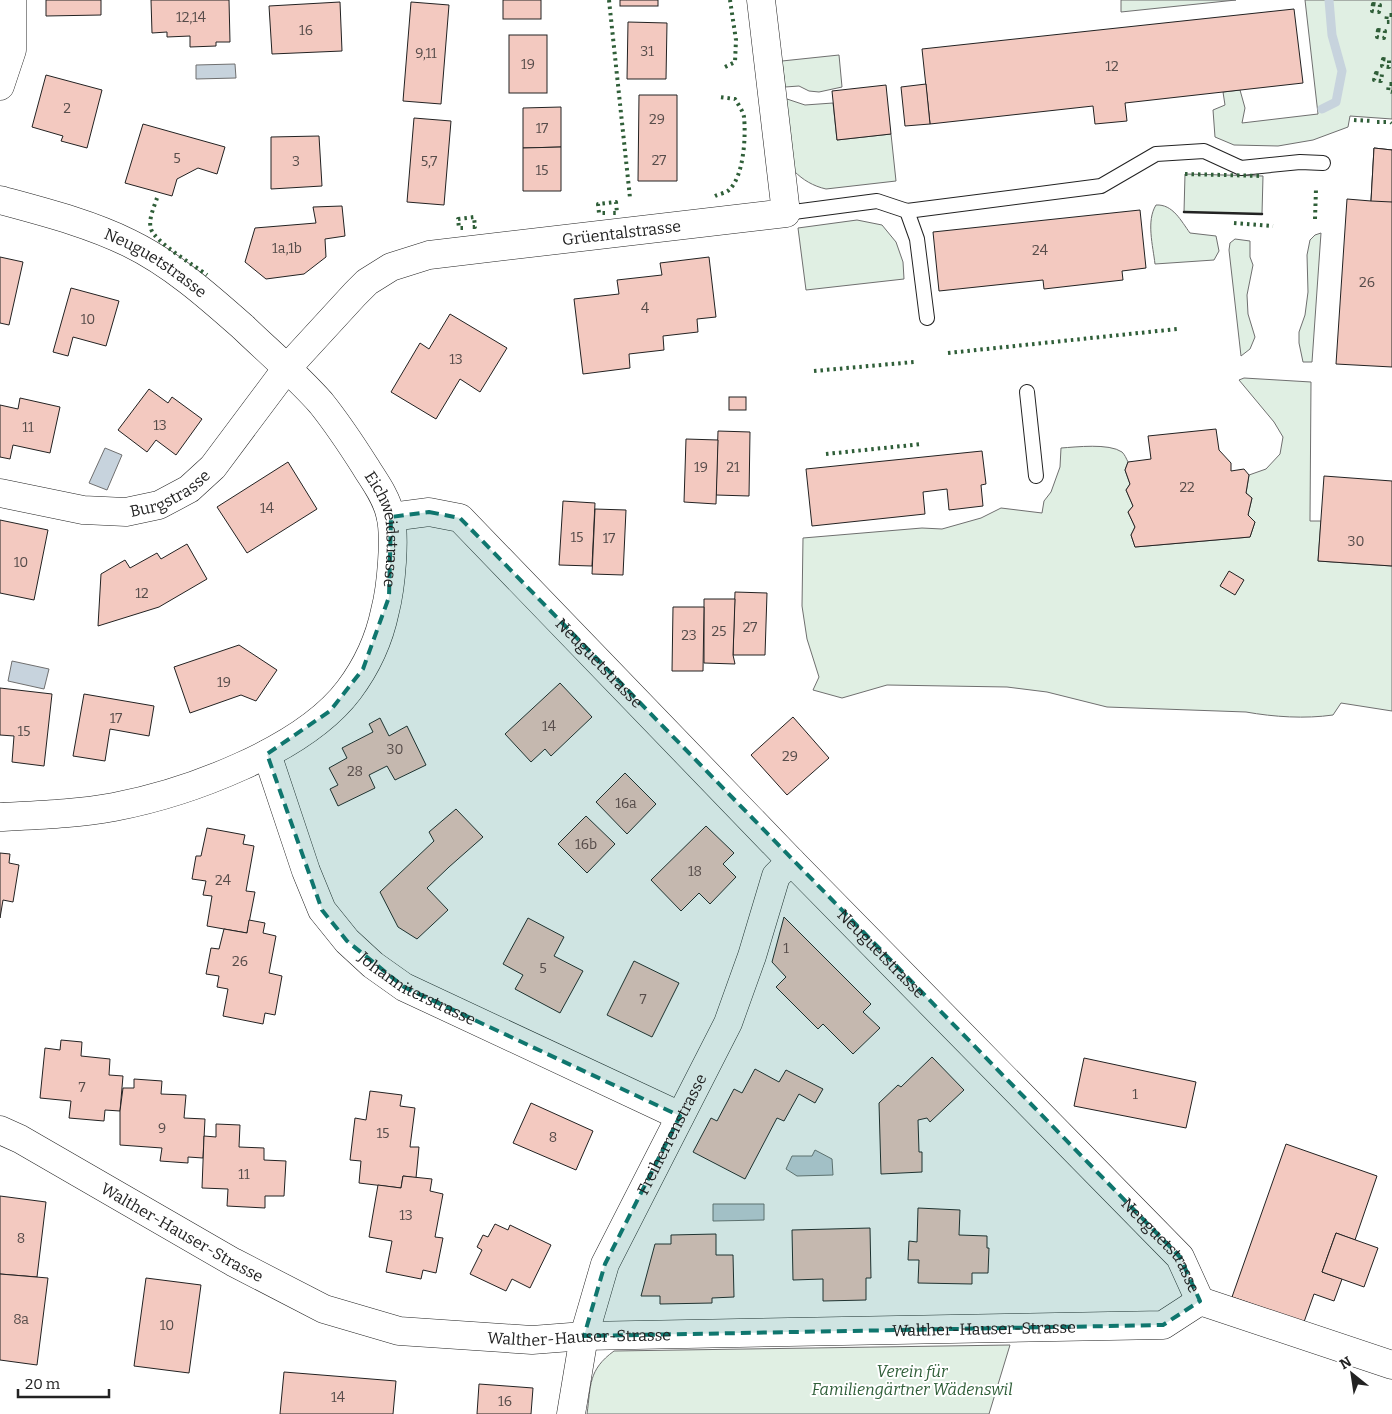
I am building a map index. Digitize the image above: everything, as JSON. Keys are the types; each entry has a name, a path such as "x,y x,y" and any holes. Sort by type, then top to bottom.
{"street":[{"path":"0,86 12,50 12,0"},
{"path":"761,0 786,213"},
{"name":"Neuguetstrasse","path":"0,200 76,222 128,243 159,260 198,288 287,368"},
{"name":"Grüentalstrasse","path":"287,368 367,282 391,267 429,255 786,213"},
{"name":"Burgstrasse","path":"0,493 83,510 126,512 159,505 188,489 213,467 287,368"},
{"name":"Eichweidstrasse","path":"0,817 70,813 115,807 199,784 267,754 308,728 348,692 363,669 382,626 389,597 392,562 391,517 381,492 349,442 320,403 287,368"},
{"name":"Neuguetstrasse","path":"391,517 429,512 460,518 791,861 1180,1257 1200,1301 1392,1364"},
{"name":"Johanniterstrasse","path":"267,754 306,871 322,910 346,941 373,965 404,987 680,1116"},
{"name":"Freiherrenstrasse","path":"571,1414 584,1336 605,1264 728,1023 752,956 776,876 791,861"},
{"name":"Walther-Hauser-Strasse","path":"0,1130 20,1139 233,1262 324,1309 399,1331 532,1340 584,1336 1163,1325 1200,1301"}],"lane":[{"path":"786,213 877,201 907,211 1101,186 1156,154 1204,151 1241,168 1300,162 1323,162"},
{"path":"907,211 917,239 927,318"},
{"path":"1028,392 1036,476"}],"highlighted area":[{"path":"429,512 460,518 1180,1257 1200,1301 1163,1325 584,1336 605,1264 680,1116 404,987 347,941 322,910 267,754 330,711 363,669 389,597 391,517"}],"green space":[{"path":"1121,0 1236,0 1121,12"},
{"path":"1305,0 1392,0 1392,119 1350,116 1348,127 1313,140 1278,146 1234,145 1215,137 1213,110 1225,105 1223,92 1240,90 1245,108 1242,123 1318,114"},
{"path":"839,55 842,87 819,92 809,91 799,86 785,87 782,61"},
{"path":"787,99 805,105 833,103 837,140 891,134 896,181 826,189 801,177 794,171 782,100"},
{"path":"1185,174 1263,176 1262,214 1184,212"},
{"path":"1156,205 1162,205 1172,210 1190,233 1216,236 1219,251 1214,260 1155,264 1151,218"},
{"path":"857,220 882,225 896,242 903,262 904,279 806,290 798,228"},
{"path":"1321,233 1312,362 1303,362 1299,332 1305,315 1308,292 1307,255 1310,240 1315,235"},
{"path":"1235,239 1250,241 1250,257 1253,265 1247,295 1248,314 1255,337 1250,349 1241,356 1229,250 1230,243"},
{"path":"1244,378 1311,382 1310,521 1321,521 1318,561 1392,566 1392,711 1341,703 1333,715 1301,717 1246,712 1107,707 1047,692 1007,687 887,685 842,698 813,690 819,677 807,639 802,606 803,538 922,528 942,529 981,518 1001,508 1042,513 1044,501 1051,492 1060,467 1061,448 1092,446 1116,449 1123,453 1128,462 1125,470 1130,484 1126,490 1133,506 1128,512 1135,527 1131,535 1135,547 1250,537 1255,522 1248,515 1252,498 1246,493 1249,475 1266,469 1280,454 1283,437 1274,422 1239,380"},
{"name":"Verein für Familiengärtner Wädenswil","path":"1010,1345 989,1414 587,1414 590,1386 595,1372 599,1365 614,1351"}],"shaded area":[{"path":"235,64 236,78 196,79 196,65"},
{"path":"105,448 122,455 107,490 89,483"},
{"path":"12,661 49,669 44,689 8,681"},
{"path":"815,1150 832,1159 833,1175 797,1176 786,1169 792,1156 812,1156"},
{"path":"713,1204 764,1204 764,1220 713,1221"}],"building":[{"path":"46,0 101,0 101,15 46,16"},
{"path":"151,0 229,0 230,42 216,42 216,46 190,47 190,36 167,37 167,32 152,33"},
{"path":"503,0 541,0 541,19 503,19"},
{"path":"620,0 658,0 658,6 620,6"},
{"path":"340,2 342,51 272,54 269,6"},
{"path":"411,2 449,5 441,104 403,101"},
{"path":"1294,9 1303,83 1125,103 1127,121 1095,124 1093,106 930,124 922,49"},
{"path":"628,22 667,23 666,79 627,79"},
{"path":"509,35 547,35 547,93 509,93"},
{"path":"46,75 102,90 87,148 61,141 63,136 32,127"},
{"path":"926,84 930,124 905,126 901,87"},
{"path":"886,85 891,134 837,140 832,91"},
{"path":"639,95 677,95 677,181 638,181"},
{"path":"561,107 561,147 523,148 523,108"},
{"path":"414,118 451,121 444,205 407,202"},
{"path":"143,124 225,147 217,174 198,168 177,179 172,196 125,183"},
{"path":"319,136 322,186 271,189 271,137"},
{"path":"561,147 561,191 523,191 523,148"},
{"path":"1374,148 1392,150 1392,367 1336,364 1347,199 1371,201"},
{"path":"1374,148 1392,150 1392,202 1371,201"},
{"path":"342,206 345,236 325,239 326,257 304,274 266,279 245,262 255,228 316,223 313,207"},
{"path":"1140,210 1146,268 1122,271 1123,280 1044,289 1043,280 939,291 933,232"},
{"path":"0,257 23,262 9,325 0,323"},
{"path":"709,257 716,317 697,319 698,332 663,336 664,350 629,354 630,368 583,374 574,299 619,294 617,280 662,275 660,263"},
{"path":"71,288 119,301 106,346 73,337 68,356 53,352"},
{"path":"450,314 507,348 480,392 460,379 436,419 391,392 420,343 429,349"},
{"path":"149,389 168,403 172,397 202,419 176,455 156,440 147,452 118,430"},
{"path":"729,397 746,397 746,410 729,410"},
{"path":"20,398 60,407 50,453 13,445 10,459 0,457 0,405 18,409"},
{"path":"1216,429 1219,450 1231,463 1231,471 1244,469 1249,475 1246,493 1252,498 1248,515 1255,522 1250,537 1135,547 1131,535 1135,527 1128,512 1133,506 1126,490 1130,484 1125,470 1128,462 1151,459 1148,436"},
{"path":"718,431 750,432 749,496 716,495"},
{"path":"686,439 718,440 716,504 684,502"},
{"path":"982,451 986,484 981,485 983,506 949,510 947,489 923,492 925,514 812,526 806,469"},
{"path":"288,462 317,509 247,553 217,507"},
{"path":"1324,476 1392,481 1392,566 1318,561"},
{"path":"563,501 595,503 592,566 559,565"},
{"path":"595,509 626,510 623,575 592,574"},
{"path":"0,520 48,530 34,600 0,593"},
{"path":"187,544 207,579 159,607 98,626 101,574 125,560 130,568 157,553 161,559"},
{"path":"1229,571 1244,580 1235,595 1220,586"},
{"path":"735,592 767,593 765,655 733,655"},
{"path":"704,599 735,599 733,655 735,664 704,663"},
{"path":"673,607 704,607 703,671 672,671"},
{"path":"239,645 277,670 256,701 241,695 190,713 174,667"},
{"path":"560,683 592,717 551,756 545,749 531,762 505,734"},
{"path":"0,688 52,694 44,766 12,762 14,736 0,735"},
{"path":"84,694 154,706 149,736 110,729 105,761 73,756"},
{"path":"793,717 829,758 787,795 751,755"},
{"path":"380,718 389,736 407,726 426,765 395,780 387,766 369,775 375,788 338,806 330,789 338,785 329,768 347,758 342,748 373,732 369,724"},
{"path":"625,773 656,804 627,834 596,802"},
{"path":"456,809 483,837 427,888 448,910 417,939 398,927 380,892 434,841 429,832"},
{"path":"586,816 615,844 587,873 558,844"},
{"path":"706,826 734,853 723,864 736,877 710,904 699,893 681,911 651,880"},
{"path":"207,828 245,835 243,844 254,846 246,891 255,892 247,933 207,926 212,896 203,895 206,881 192,879 196,856 201,856"},
{"path":"0,853 10,854 9,863 19,865 13,902 3,900 0,918"},
{"path":"784,917 871,1004 863,1012 880,1028 853,1054 823,1024 818,1029 776,987 786,977 772,962"},
{"path":"528,918 564,937 554,956 583,971 560,1013 515,989 523,975 503,964"},
{"path":"249,920 265,923 263,933 276,936 269,973 282,976 275,1015 265,1013 263,1024 223,1016 228,989 217,987 219,976 206,974 211,948 219,949 224,929 247,933"},
{"path":"634,961 679,983 652,1037 607,1015"},
{"path":"61,1040 82,1042 81,1056 110,1059 109,1075 123,1076 120,1111 105,1110 104,1121 69,1118 71,1101 40,1098 45,1048 60,1050"},
{"path":"932,1057 964,1090 930,1122 927,1118 918,1120 919,1152 922,1152 922,1172 881,1174 879,1103 898,1085 901,1087"},
{"path":"1084,1058 1196,1082 1186,1128 1074,1106"},
{"path":"755,1069 779,1082 786,1070 823,1089 815,1103 799,1094 784,1121 777,1118 745,1179 693,1152 711,1118 717,1121 734,1089 742,1093"},
{"path":"134,1079 162,1081 161,1094 186,1095 184,1118 205,1119 203,1158 188,1157 188,1163 160,1161 162,1148 120,1145 120,1111 123,1088 134,1088"},
{"path":"370,1091 402,1095 400,1106 415,1108 410,1147 419,1147 416,1178 403,1176 401,1188 359,1183 361,1161 350,1160 355,1118 366,1120"},
{"path":"531,1103 593,1131 576,1170 513,1143"},
{"path":"216,1124 240,1125 239,1147 264,1148 264,1160 286,1161 284,1196 265,1196 265,1208 227,1206 228,1189 202,1188 204,1136 216,1137"},
{"path":"1286,1144 1377,1176 1355,1240 1336,1233 1322,1272 1342,1279 1334,1301 1314,1294 1304,1322 1232,1297"},
{"path":"403,1176 432,1179 430,1191 443,1194 435,1237 443,1238 436,1273 423,1270 421,1279 386,1272 392,1241 369,1237 378,1185 401,1188"},
{"path":"0,1196 46,1202 37,1277 0,1274"},
{"path":"918,1208 960,1210 959,1235 987,1236 987,1248 989,1248 988,1273 972,1273 972,1284 918,1283 919,1260 908,1260 909,1241 917,1242"},
{"path":"495,1224 508,1230 510,1225 551,1245 530,1288 512,1279 506,1291 470,1274 482,1250 477,1247 483,1235 488,1237"},
{"path":"870,1228 871,1278 866,1278 866,1300 823,1301 823,1279 793,1280 792,1230"},
{"path":"1336,1233 1378,1248 1364,1287 1322,1272"},
{"path":"716,1234 716,1255 733,1255 734,1297 712,1298 712,1303 660,1304 660,1296 641,1296 655,1244 671,1244 671,1235"},
{"path":"0,1274 48,1278 37,1365 0,1360"},
{"path":"146,1278 201,1285 189,1373 134,1366"},
{"path":"284,1372 396,1381 393,1414 280,1414"},
{"path":"479,1384 533,1388 531,1414 477,1414"}],"waterway":[{"path":"1322,109 1336,102 1342,71 1332,35 1329,0"}],"hedge":[{"path":"609,0 630,198"},
{"path":"725,67 735,62 736,40 730,0"},
{"path":"1373,4 1380,5 1379,12 1372,11 1373,4"},
{"path":"1392,15 1387,15 1386,22 1392,22"},
{"path":"1378,30 1385,31 1384,38 1377,37 1378,30"},
{"path":"1383,59 1389,60 1389,67 1382,66 1383,59"},
{"path":"1376,73 1382,74 1381,81 1374,80 1376,73"},
{"path":"1392,84 1389,84 1388,91 1392,92"},
{"path":"715,196 728,191 734,184 741,166 745,134 743,115 735,99 719,97"},
{"path":"1354,120 1373,121"},
{"path":"1377,122 1386,122"},
{"path":"1185,174 1263,176"},
{"path":"1315,219 1316,189"},
{"path":"157,198 150,222 154,234 167,247 207,275"},
{"path":"605,213 599,213 598,204 616,202 617,213 612,213"},
{"path":"463,228 459,228 458,219 474,217 475,227 471,227"},
{"path":"1234,223 1273,226"},
{"path":"948,353 1177,329"},
{"path":"814,371 914,362"},
{"path":"826,454 922,444"}],"wall":[{"path":"1184,212 1262,214"}]}
